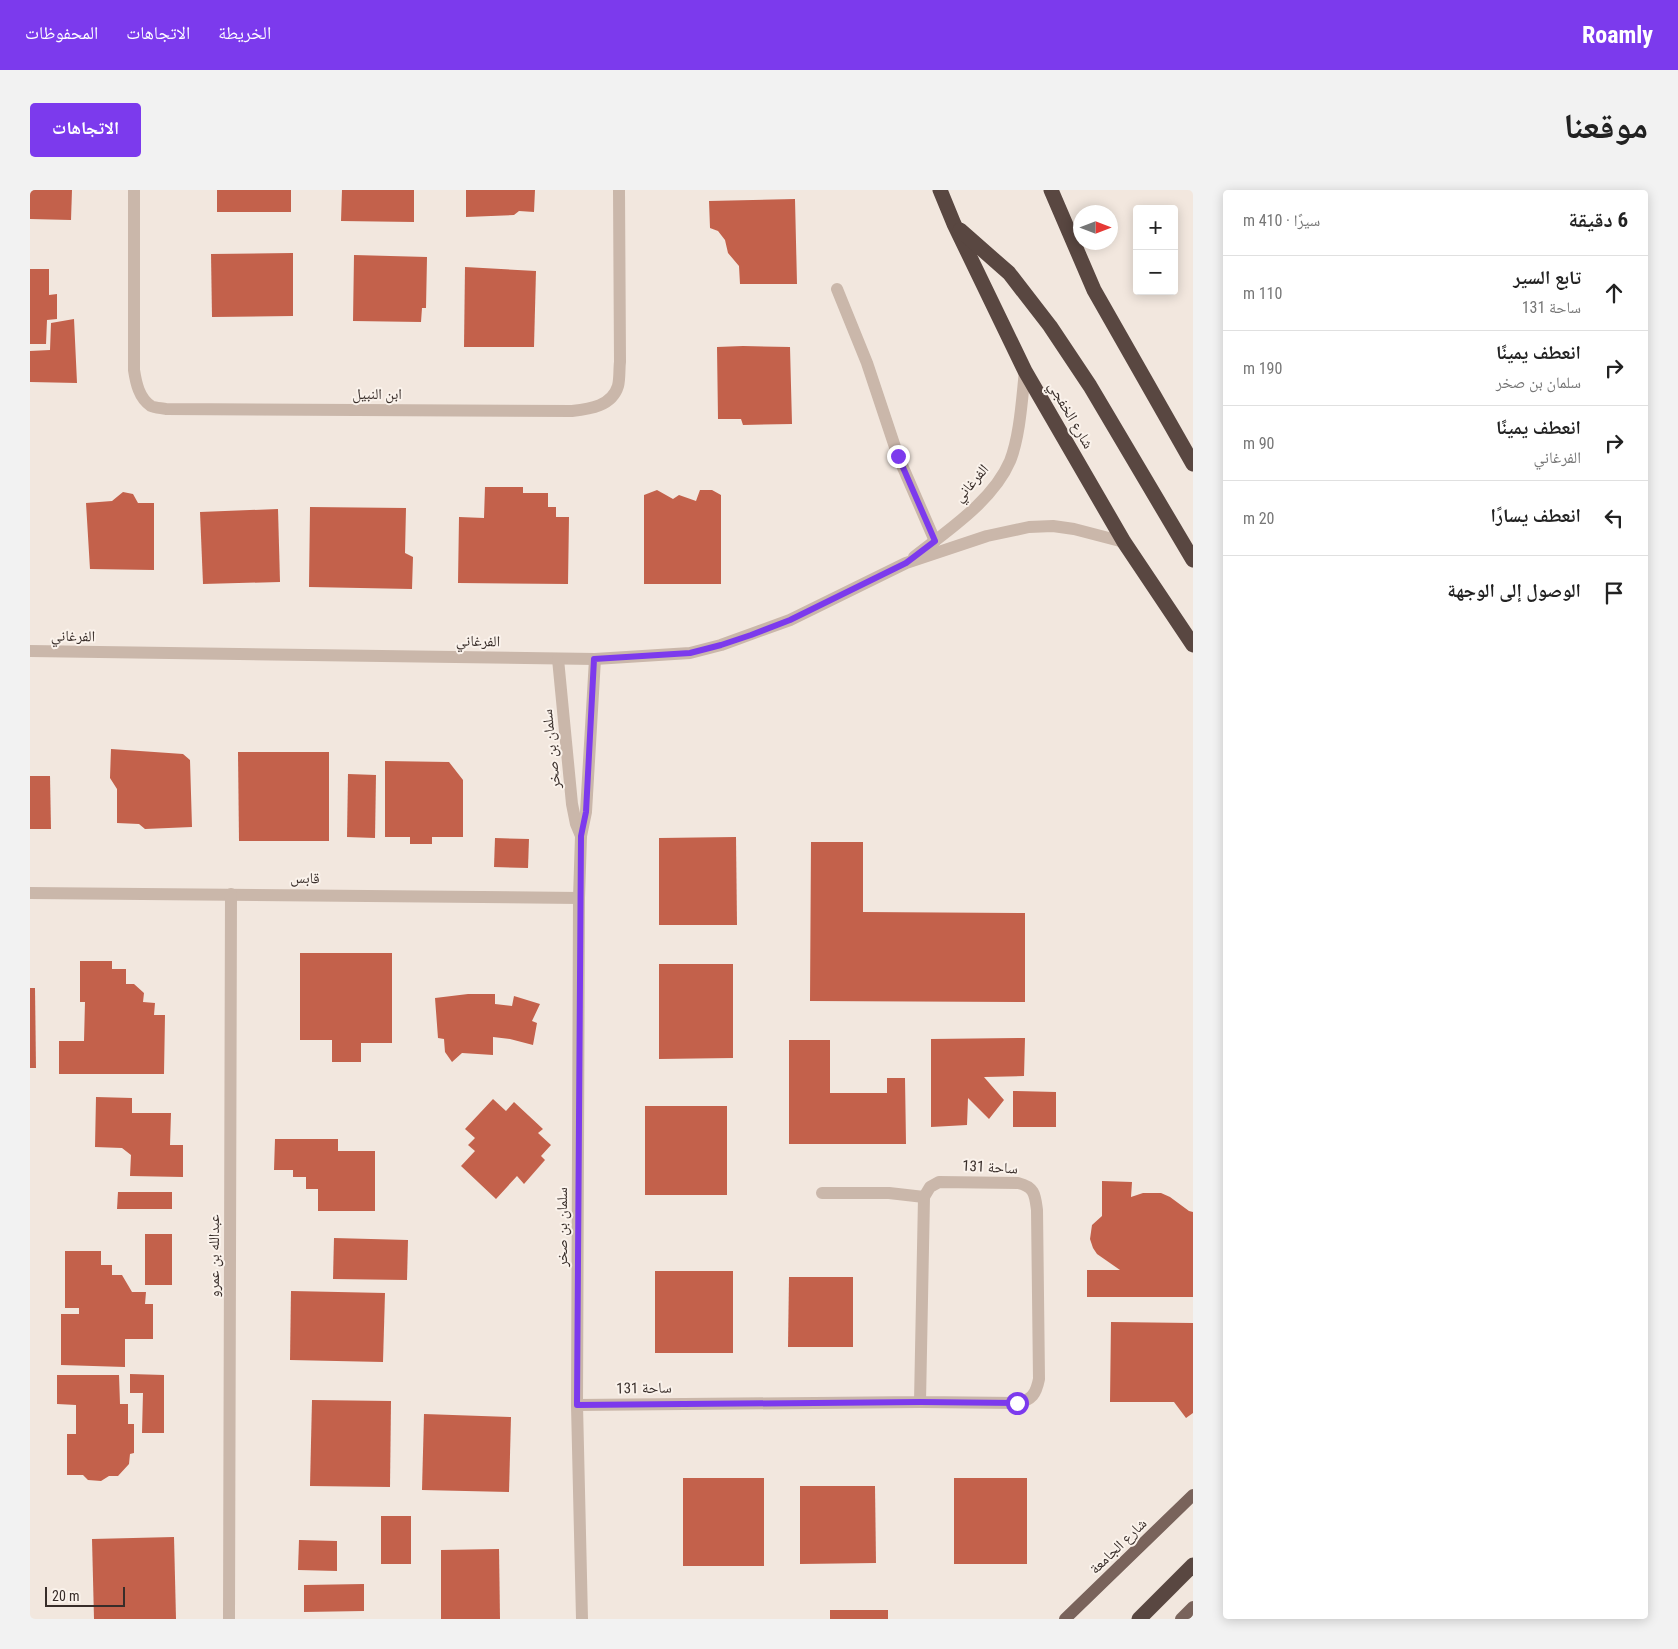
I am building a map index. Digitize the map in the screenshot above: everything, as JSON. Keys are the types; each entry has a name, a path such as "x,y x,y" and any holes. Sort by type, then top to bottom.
{"highway":[{"name":"شارع الخفجي","path":"940,190 954,224 1026,371 1124,542 1193,645"},
{"path":"1050,190 1094,290 1193,464"},
{"path":"954,224 1009,273 1055,333 1090,386 1193,560"},
{"path":"1139,1619 1193,1565"}],"main road":[{"name":"شارع الجامعة","path":"1065,1619 1193,1495"},
{"path":"1181,1619 1193,1607"}],"street":[{"name":"ابن النبيل","path":"134,190 134,370 137,386 143,398 152,406 166,409 572,411 590,409 607,402 618,387 620,362 619,190"},
{"path":"836,289 867,363 898,456 935,541"},
{"name":"الفرغاني","path":"906,563 935,541 981,501 996,484 1010,461 1016,442 1026,371"},
{"name":"الفرغاني","path":"30,652 558,659 594,659 690,653 721,645 790,620 906,563 986,536 1028,527 1053,526 1074,529 1124,542"},
{"name":"سلمان بن صخر","path":"558,659 572,804 576,824 581,836"},
{"name":"سلمان بن صخر","path":"582,1619 577,1405 580,898 581,836 586,812 594,659"},
{"name":"قابس","path":"30,893 580,898"},
{"name":"عبدالله بن عمرو","path":"229,1619 231,894"},
{"name":"ساحة 131","path":"577,1405 1017,1403 1026,1401 1032,1397 1037,1389 1039,1379 1037,1210 1032,1189 1018,1183 939,1182 930,1187 924,1197"},
{"path":"822,1192 889,1192 924,1197 920,1402"}],"building":[{"path":"30,190 72,190 71,220 30,219"},
{"path":"217,190 291,190 291,212 217,212"},
{"path":"342,190 414,190 414,222 341,221"},
{"path":"466,190 535,190 534,212 519,211 514,215 466,217"},
{"path":"795,199 797,284 740,284 739,266 728,253 725,240 718,231 710,228 709,201"},
{"path":"293,253 293,316 212,317 211,254"},
{"path":"354,255 427,257 426,308 422,308 421,322 353,321"},
{"path":"465,267 536,271 534,347 464,347"},
{"path":"30,269 49,269 49,295 57,294 57,319 47,320 46,344 30,344"},
{"path":"74,319 77,383 30,382 30,351 50,350 51,323"},
{"path":"717,347 790,347 792,424 743,425 741,419 718,419"},
{"path":"485,487 523,487 523,493 548,493 548,507 556,507 556,517 569,517 568,584 458,583 459,517 484,518"},
{"path":"657,490 673,499 679,495 696,501 700,490 712,490 721,495 721,584 644,584 644,495"},
{"path":"123,492 133,494 138,503 154,503 154,570 90,569 86,503 112,501"},
{"path":"310,507 406,508 405,553 413,557 412,589 309,587"},
{"path":"278,509 280,582 203,584 200,512"},
{"path":"111,749 183,754 190,760 192,827 145,829 139,824 117,823 117,789 110,778"},
{"path":"238,752 329,752 329,841 239,841"},
{"path":"385,761 449,762 463,780 463,837 432,837 432,844 410,844 410,837 385,837"},
{"path":"348,774 376,775 375,838 347,837"},
{"path":"30,776 50,776 51,829 30,829"},
{"path":"736,837 737,925 659,925 659,838"},
{"path":"495,838 529,839 528,868 494,867"},
{"path":"811,842 863,842 863,912 1025,913 1025,1002 810,1001"},
{"path":"300,953 392,953 392,1043 361,1043 361,1062 332,1062 332,1040 300,1040"},
{"path":"80,961 112,961 112,969 126,969 126,984 134,984 144,993 143,1002 155,1003 154,1015 165,1015 164,1074 59,1074 59,1041 84,1041 85,1002 80,1002"},
{"path":"659,964 733,964 733,1058 659,1059"},
{"path":"30,988 35,988 36,1068 30,1068"},
{"path":"468,994 495,994 495,1004 512,1006 514,996 540,1004 532,1021 537,1023 533,1045 493,1037 493,1055 462,1053 452,1062 445,1052 444,1039 438,1038 435,998"},
{"path":"1025,1038 1024,1076 984,1077 1004,1100 989,1119 968,1098 967,1125 931,1127 931,1039"},
{"path":"789,1040 830,1040 830,1093 887,1093 887,1078 905,1078 906,1144 789,1144"},
{"path":"1013,1091 1056,1092 1056,1127 1013,1127"},
{"path":"96,1097 132,1098 132,1113 171,1113 170,1145 183,1145 183,1177 130,1176 131,1155 122,1148 95,1147"},
{"path":"493,1099 506,1111 514,1102 543,1129 538,1133 551,1145 541,1156 545,1160 524,1184 517,1176 496,1199 461,1166 475,1151 468,1145 475,1138 465,1129"},
{"path":"645,1106 727,1106 727,1195 645,1195"},
{"path":"275,1139 338,1139 338,1151 375,1151 375,1211 318,1211 318,1189 306,1189 306,1177 293,1177 293,1170 274,1170"},
{"path":"1102,1181 1132,1182 1131,1197 1143,1193 1161,1193 1193,1212 1193,1297 1087,1297 1087,1270 1120,1270 1097,1254 1090,1239 1092,1225 1102,1216"},
{"path":"118,1192 172,1192 172,1209 117,1209"},
{"path":"145,1234 172,1234 172,1285 145,1285"},
{"path":"334,1238 408,1240 407,1280 333,1279"},
{"path":"65,1251 101,1251 101,1265 112,1265 112,1275 122,1275 132,1292 146,1292 145,1304 153,1304 153,1339 125,1339 125,1367 61,1365 61,1314 79,1314 79,1308 65,1308"},
{"path":"655,1271 733,1271 733,1353 655,1353"},
{"path":"789,1277 853,1277 853,1347 788,1347"},
{"path":"291,1291 385,1293 383,1362 290,1360"},
{"path":"1111,1322 1193,1323 1193,1413 1186,1418 1174,1402 1110,1402"},
{"path":"130,1374 164,1375 164,1433 142,1433 143,1393 130,1393"},
{"path":"57,1375 119,1375 120,1404 128,1404 128,1424 134,1424 134,1453 130,1454 129,1464 118,1476 109,1476 101,1481 88,1480 83,1475 67,1475 67,1434 76,1434 76,1405 57,1404"},
{"path":"312,1400 391,1401 390,1487 310,1486"},
{"path":"424,1414 511,1417 509,1492 422,1490"},
{"path":"683,1478 764,1478 764,1566 683,1566"},
{"path":"954,1478 1027,1478 1027,1564 954,1564"},
{"path":"800,1486 875,1486 876,1563 800,1564"},
{"path":"381,1516 411,1516 411,1564 381,1564"},
{"path":"174,1537 176,1619 94,1619 92,1539"},
{"path":"299,1540 337,1541 337,1571 298,1570"},
{"path":"499,1549 500,1619 441,1619 441,1550"},
{"path":"364,1584 364,1611 304,1612 304,1585"},
{"path":"830,1610 888,1610 888,1619 830,1619"}],"route":[{"path":"898,456 935,541 906,563 790,620 721,645 690,653 594,659 586,812 581,836 577,1405 1017,1403"}]}
